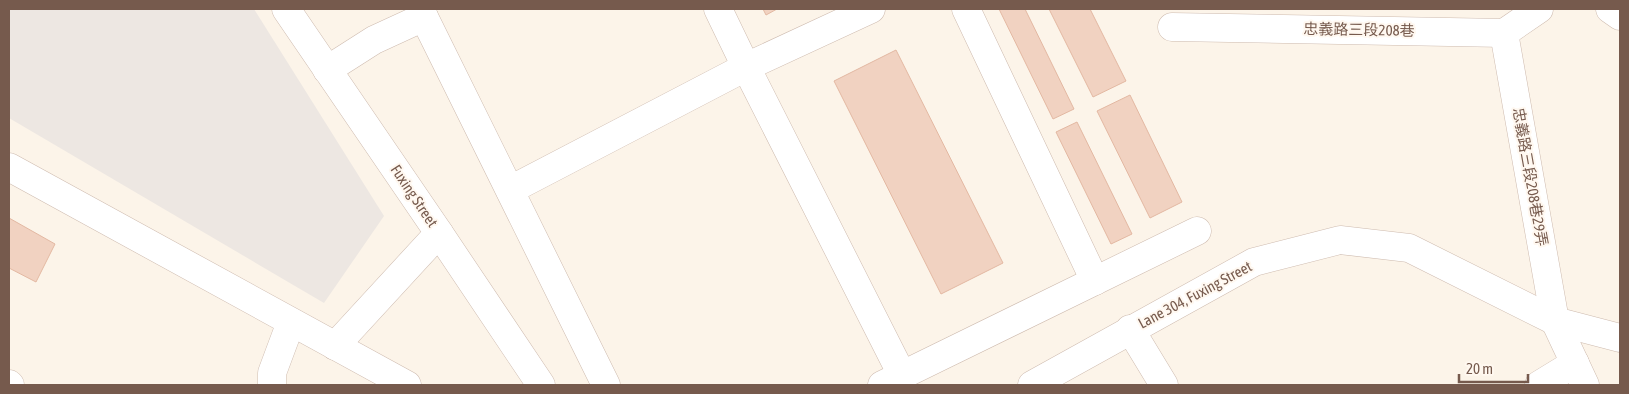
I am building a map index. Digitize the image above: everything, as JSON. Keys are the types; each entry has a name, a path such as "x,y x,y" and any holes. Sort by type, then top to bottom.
{"street":[{"name":"Fuxing Street","path":"286,9 541,385"},
{"path":"718,9 892,380 1197,231"},
{"path":"510,190 746,67 871,9"},
{"path":"966,9 1095,281"},
{"path":"1504,33 1539,9"},
{"path":"1610,9 1620,16"},
{"path":"327,70 374,40 422,13 606,385"},
{"name":"忠義路三段208巷","path":"1172,26 1504,33"},
{"name":"忠義路三段208巷29弄","path":"1504,33 1555,320 1580,374"},
{"path":"9,168 407,385"},
{"path":"335,346 439,233"},
{"name":"Lane 304, Fuxing Street","path":"1032,385 1254,262 1340,240 1409,248 1555,320 1620,338"},
{"path":"272,385 272,372 291,322"},
{"path":"1130,330 1164,385"},
{"path":"1539,385 1580,374"}],"shaded area":[{"path":"9,9 254,9 384,216 324,303 9,118"}],"building":[{"path":"763,9 777,9 766,15"},
{"path":"999,9 1025,9 1074,109 1053,119"},
{"path":"1049,9 1090,9 1126,81 1093,97"},
{"path":"896,50 1003,263 941,294 834,81"},
{"path":"1130,95 1182,202 1150,218 1097,111"},
{"path":"1077,122 1132,234 1111,244 1056,132"},
{"path":"9,218 55,244 36,282 9,268"}]}
